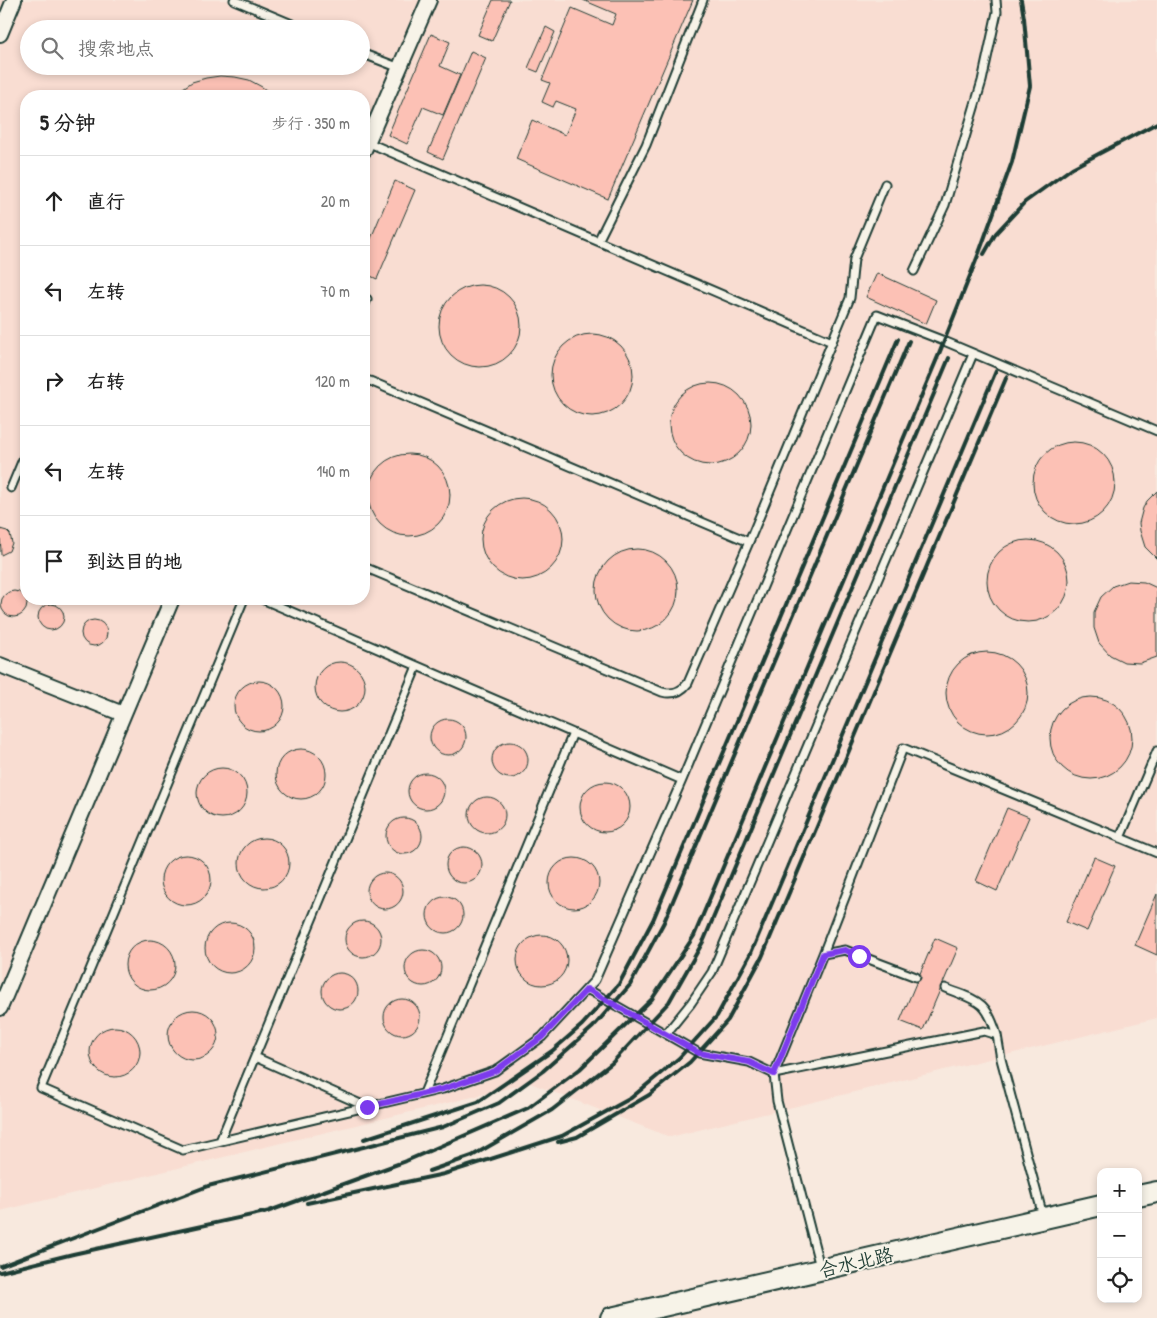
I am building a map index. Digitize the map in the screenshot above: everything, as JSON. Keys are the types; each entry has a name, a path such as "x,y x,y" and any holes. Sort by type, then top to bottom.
{"street":[{"path":"0,34 14,0"},
{"path":"370,135 430,0"},
{"path":"0,1008 169,605"},
{"path":"0,665 123,714"},
{"path":"1142,1195 1157,1192"},
{"name":"合水北路","path":"611,1318 1097,1206"}],"lane":[{"path":"234,0 282,20"},
{"path":"598,241 646,145 703,0"},
{"path":"914,271 945,205 982,81 997,12 996,0"},
{"path":"370,56 400,68"},
{"path":"370,148 598,241 832,342"},
{"path":"370,570 662,692 674,694 680,692 688,683 750,542 850,298 854,259 885,184"},
{"path":"242,605 41,1088 183,1150 424,1094 495,1071 542,1037 595,980 682,780 877,315 1157,432"},
{"path":"666,1034 712,972 973,354"},
{"path":"370,380 750,542"},
{"path":"11,488 20,466"},
{"path":"276,605 682,780"},
{"path":"220,1141 417,666"},
{"path":"424,1094 573,733"},
{"path":"821,1270 777,1101 774,1074 903,748 1157,853"},
{"path":"1120,838 1157,751"},
{"path":"823,954 845,950 916,977"},
{"path":"945,988 979,1002 991,1016 1044,1219"},
{"path":"587,989 699,1053 749,1062 774,1074 984,1031 997,1035"},
{"path":"255,1058 367,1107"}],"shaded area":[{"path":"0,0 1157,0 1157,1018 670,1137 530,1083 0,1211"}],"building":[{"path":"493,0 510,0 492,41 478,35"},
{"path":"583,0 693,0 608,199 516,159 532,120 565,135 576,109 556,101 553,107 542,102 550,83 542,80 572,8 612,25 616,14"},
{"path":"546,27 555,32 538,72 528,68"},
{"path":"431,34 450,42 440,66 460,75 443,115 423,107 407,144 388,135"},
{"path":"471,51 486,58 443,159 428,152"},
{"path":"220,76 235,77 249,80 266,90 180,90 192,82"},
{"path":"395,181 415,190 377,279 370,276 370,241"},
{"path":"877,273 936,300 926,324 866,297"},
{"path":"480,285 496,288 509,297 518,310 521,326 518,342 509,355 496,364 480,367 464,364 451,355 442,342 439,326 442,310 451,297 464,288"},
{"path":"592,334 608,337 621,346 630,359 633,375 630,391 621,404 608,413 592,416 576,413 563,404 554,391 551,375 554,359 563,346 576,337"},
{"path":"710,383 726,386 739,395 748,408 751,424 748,440 739,453 726,462 710,465 694,462 681,453 672,440 669,424 672,408 681,395 694,386"},
{"path":"1074,442 1090,445 1103,454 1112,467 1115,483 1112,499 1103,512 1090,521 1074,524 1058,521 1045,512 1036,499 1033,483 1036,467 1045,454 1058,445"},
{"path":"409,454 425,457 443,472 450,495 447,511 438,524 425,533 409,536 393,533 380,524 371,511 371,479 380,466 393,457"},
{"path":"1157,491 1157,559 1145,547 1139,523 1143,508"},
{"path":"522,498 538,501 551,510 560,523 563,539 560,555 551,568 538,577 522,580 506,577 493,568 484,555 481,539 484,523 493,510 506,501"},
{"path":"0,529 10,534 12,543 9,551 1,555"},
{"path":"1028,540 1044,543 1057,552 1066,565 1069,581 1066,597 1057,610 1044,619 1028,622 1012,619 999,610 990,597 987,581 990,565 999,552 1012,543"},
{"path":"637,549 653,552 666,561 675,574 678,590 675,606 666,619 653,628 637,631 621,628 608,619 599,606 596,590 599,574 608,561 621,552"},
{"path":"1128,581 1144,582 1157,588 1157,657 1140,663 1124,662 1110,655 1099,643 1094,628 1094,612 1101,597 1113,586"},
{"path":"9,592 19,592 20,605 27,605 26,609 19,616 9,616 2,609 2,599"},
{"path":"46,605 56,605 63,612 63,622 56,629 46,629 39,622 39,612"},
{"path":"94,620 103,624 107,633 103,642 94,646 85,642 81,633 85,624"},
{"path":"987,652 1003,655 1016,664 1025,677 1028,693 1025,709 1016,722 1003,731 987,734 971,731 958,722 949,709 946,693 949,677 958,664 971,655"},
{"path":"340,662 350,664 358,669 363,677 365,687 363,697 358,705 350,710 340,712 330,710 322,705 317,697 315,687 317,677 322,669 330,664"},
{"path":"259,681 269,683 277,688 282,696 284,706 282,716 277,724 269,729 259,731 249,729 241,724 236,716 234,706 236,696 241,688 249,683"},
{"path":"1091,697 1107,700 1120,709 1129,722 1132,738 1129,754 1120,767 1107,776 1091,779 1075,776 1062,767 1053,754 1050,738 1053,722 1062,709 1075,700"},
{"path":"448,719 455,720 461,724 465,730 465,744 461,750 455,754 448,755 441,754 435,750 431,744 430,737 431,730 435,724 441,720"},
{"path":"510,742 517,743 523,747 527,753 527,767 523,773 517,777 510,778 503,777 497,773 493,767 492,760 493,753 497,747 503,743"},
{"path":"301,749 311,751 319,756 324,764 326,774 324,784 319,792 311,797 301,799 291,797 283,792 278,784 276,774 278,764 283,756 291,751"},
{"path":"222,768 232,770 240,775 245,783 247,793 245,803 240,811 232,816 222,818 212,816 204,811 199,803 197,793 199,783 204,775 212,770"},
{"path":"426,773 433,774 439,778 443,784 443,798 439,804 433,808 426,809 419,808 413,804 409,798 408,791 409,784 413,778 419,774"},
{"path":"605,782 619,786 626,793 630,807 626,821 619,828 605,832 591,828 584,821 580,807 584,793 591,786"},
{"path":"487,797 494,798 500,802 504,808 504,822 500,828 494,832 487,833 480,832 474,828 470,822 469,815 470,808 474,802 480,798"},
{"path":"1007,808 1029,817 997,891 976,881"},
{"path":"404,818 411,819 417,823 421,829 421,843 417,849 411,853 404,854 397,853 391,849 387,843 386,836 387,829 391,823 397,819"},
{"path":"264,838 274,840 282,845 287,853 289,863 287,873 282,881 274,886 264,888 254,886 246,881 241,873 239,863 241,853 246,845 254,840"},
{"path":"464,847 471,848 477,852 481,858 481,872 477,878 471,882 464,883 457,882 451,878 447,872 446,865 447,858 451,852 457,848"},
{"path":"186,855 196,857 204,862 209,870 211,880 209,890 204,898 196,903 186,905 176,903 168,898 163,890 161,880 163,870 168,862 176,857"},
{"path":"1094,857 1115,866 1087,931 1066,922"},
{"path":"574,858 588,862 595,869 599,883 595,897 588,904 574,908 560,904 553,897 549,883 553,869 560,862"},
{"path":"385,873 392,874 398,878 402,884 402,898 398,904 392,908 385,909 378,908 372,904 368,898 367,891 368,884 372,878 378,874"},
{"path":"1157,894 1157,955 1135,945"},
{"path":"445,897 452,898 458,902 462,908 462,922 458,928 452,932 445,933 438,932 432,928 428,922 427,915 428,908 432,902 438,898"},
{"path":"363,921 370,922 376,926 380,932 380,946 376,952 370,956 363,957 356,956 350,952 346,946 345,939 346,932 350,926 356,922"},
{"path":"230,923 240,925 248,930 253,938 255,948 253,958 248,966 240,971 230,973 220,971 212,966 207,958 205,948 207,938 212,930 220,925"},
{"path":"542,935 556,939 563,946 567,960 563,974 556,981 542,985 528,981 521,974 517,960 521,946 528,939"},
{"path":"935,938 958,948 923,1030 900,1021"},
{"path":"150,940 160,942 168,947 173,955 175,965 173,975 168,983 160,988 150,990 140,988 132,983 127,975 125,965 127,955 132,947 140,942"},
{"path":"423,950 430,951 436,955 440,961 440,975 436,981 430,985 423,986 416,985 410,981 406,975 405,968 406,961 410,955 416,951"},
{"path":"340,973 347,974 353,978 357,984 357,998 353,1004 347,1008 340,1009 333,1008 327,1004 323,998 322,991 323,984 327,978 333,974"},
{"path":"402,999 409,1000 415,1004 419,1010 419,1024 415,1030 409,1034 402,1035 395,1034 389,1030 385,1024 384,1017 385,1010 389,1004 395,1000"},
{"path":"193,1010 203,1012 211,1017 216,1025 218,1035 216,1045 211,1053 203,1058 193,1060 183,1058 175,1053 170,1045 168,1035 170,1025 175,1017 183,1012"},
{"path":"115,1027 125,1029 133,1034 138,1042 140,1052 138,1062 133,1070 125,1075 115,1077 105,1075 97,1070 92,1062 90,1052 92,1042 97,1034 105,1029"}],"railway":[{"path":"264,1213 406,1161 528,1108 580,1069 652,999 694,936 939,354 1012,162 1030,86 1021,0"},
{"path":"984,254 996,233 1025,202 1072,168 1157,123"},
{"path":"364,1139 478,1102 552,1051 582,1025 619,984 653,920 898,339"},
{"path":"1,1266 208,1186 443,1127 499,1103 543,1071 593,1027 630,985 664,922 909,341"},
{"path":"429,1171 472,1156 552,1110 612,1063 669,1002 704,940 949,358"},
{"path":"307,1203 444,1174 562,1136 631,1098 679,1058 717,1016 751,953 996,371"},
{"path":"558,1142 577,1137 649,1095 690,1062 728,1020 762,957 1007,376"},
{"path":"0,1272 270,1211"}],"route":[{"path":"367,1107 443,1089 495,1071 542,1037 587,989 699,1053 749,1062 774,1074 823,954 845,950 859,956"}]}
